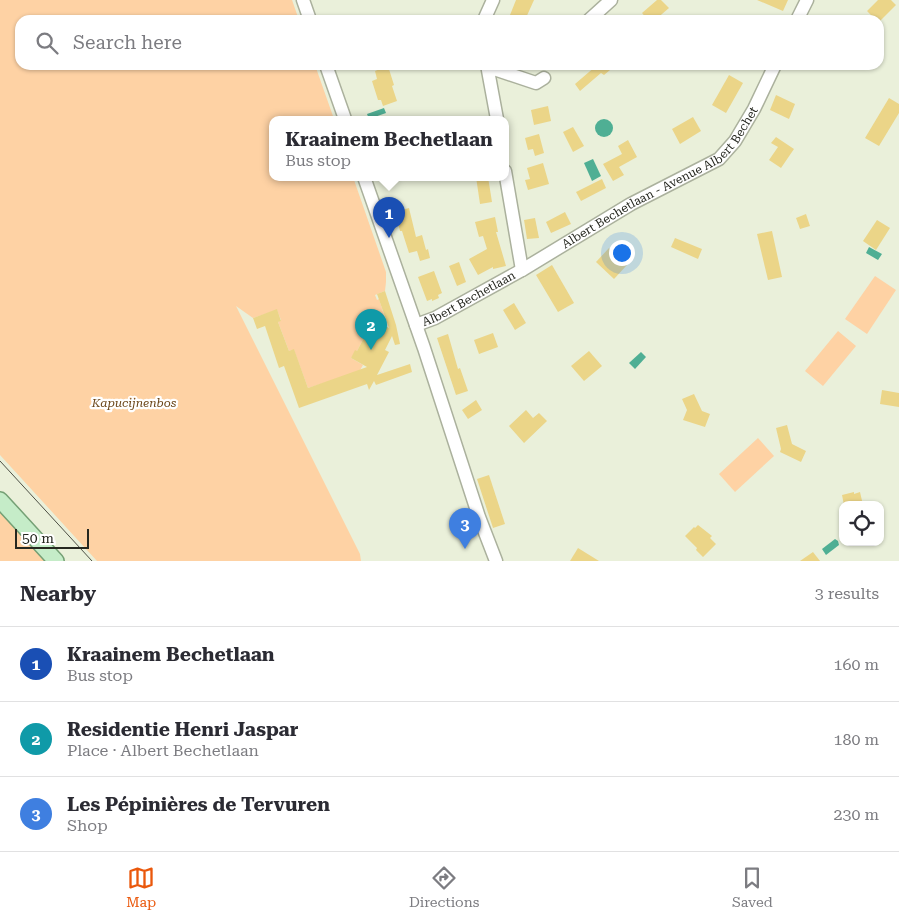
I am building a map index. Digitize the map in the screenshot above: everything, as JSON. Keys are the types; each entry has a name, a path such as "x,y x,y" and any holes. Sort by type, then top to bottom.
{"main road":[{"path":"0,500 56,561"}],"street":[{"path":"304,0 308,15"},
{"path":"486,15 493,0"},
{"path":"594,15 611,0"},
{"path":"800,15 807,0"},
{"path":"328,70 344,116"},
{"path":"489,70 496,116"},
{"path":"499,70 536,83 544,78"},
{"name":"Albert Bechetlaan - Avenue Albert Bechet","path":"522,270 631,204 719,159 740,133 774,70"},
{"path":"365,181 416,325 479,517 496,561"},
{"path":"507,181 522,270"},
{"name":"Albert Bechetlaan","path":"416,325 435,318 522,270"}],"green space":[{"name":"Kapucijnenbos","path":"0,0 292,0 297,15 15,15 15,70 317,70 333,116 269,116 269,181 354,181 386,272 385,291 375,295 377,300 379,299 386,321 384,326 372,319 367,327 369,328 357,351 351,358 363,365 359,372 308,388 294,350 289,351 278,322 281,320 277,310 253,318 236,306 360,554 361,561 97,561 0,455"},
{"path":"875,276 896,290 867,334 845,319"},
{"path":"838,331 856,346 823,386 805,371"},
{"path":"758,438 774,456 735,492 719,474"},
{"path":"0,507 49,561 0,561"}],"water":[{"path":"384,108 386,113 378,116 368,116 367,114"},
{"path":"600,119 608,119 613,124 611,135 600,137 595,132 595,124"},
{"path":"593,159 601,176 592,181 584,163"},
{"path":"869,247 882,254 878,260 866,253"},
{"path":"641,352 646,357 635,369 629,363"},
{"path":"835,539 838,541 839,545 826,555 822,549"}],"building":[{"path":"516,0 534,0 527,15 510,15"},
{"path":"657,0 661,0 669,8 661,15 644,15 642,13"},
{"path":"757,0 788,0 783,11"},
{"path":"878,0 891,0 896,5 884,17 884,15 871,15 867,11"},
{"path":"389,70 397,101 383,106 381,100 378,100 372,81 377,79 375,71"},
{"path":"591,70 610,70 604,75 601,73 580,91 575,84"},
{"path":"729,75 743,83 726,113 712,105"},
{"path":"776,95 795,104 789,119 770,110"},
{"path":"889,98 899,104 899,113 879,146 865,138"},
{"path":"548,106 551,121 534,125 531,110"},
{"path":"693,117 701,131 680,144 672,129"},
{"path":"573,127 584,146 573,152 563,132"},
{"path":"539,134 544,153 535,156 533,149 528,150 525,138"},
{"path":"776,137 794,149 781,168 769,160 778,147 771,143"},
{"path":"628,140 637,157 619,167 624,175 613,181 603,164 622,154 618,146"},
{"path":"543,163 549,184 528,190 525,180 530,179 527,168"},
{"path":"602,179 606,188 581,201 576,192"},
{"path":"477,181 489,181 492,202 480,204"},
{"path":"409,208 416,237 422,235 430,258 420,261 417,251 409,253 395,212"},
{"path":"565,212 571,224 551,233 546,222"},
{"path":"806,214 810,226 800,229 796,218"},
{"path":"495,217 498,232 496,232 506,266 493,269 493,267 478,275 469,259 487,249 483,236 479,237 475,222"},
{"path":"535,218 539,238 527,239 524,220"},
{"path":"877,220 890,228 876,250 863,241"},
{"path":"772,231 782,277 768,280 757,234"},
{"path":"675,238 702,249 698,259 671,247"},
{"path":"609,248 627,265 614,279 596,262"},
{"path":"459,262 466,282 457,286 449,266"},
{"path":"552,265 574,303 558,312 536,275"},
{"path":"434,271 442,293 438,295 439,298 427,301 418,277"},
{"path":"385,291 400,344 395,345 392,336 385,350 389,352 377,375 410,364 412,372 376,385 374,381 369,390 367,384 299,408 284,366 279,368 265,326 257,329 253,318 277,309 281,321 278,322 289,351 294,349 308,388 367,367 351,358 355,350 357,351 372,319 389,328 377,294"},
{"path":"514,303 526,323 515,330 503,310"},
{"path":"493,333 498,347 479,354 474,340"},
{"path":"448,334 458,369 460,368 468,391 456,395 437,338"},
{"path":"589,351 602,366 584,381 571,366"},
{"path":"882,390 899,393 899,407 880,404"},
{"path":"694,394 702,411 710,414 705,427 683,420 687,410 682,399"},
{"path":"476,400 482,410 468,419 462,410"},
{"path":"526,410 533,418 539,413 547,421 524,443 509,426"},
{"path":"787,425 792,444 806,451 801,462 780,452 776,428"},
{"path":"489,475 505,524 493,528 477,479"},
{"path":"860,492 862,501 843,501 842,495"},
{"path":"698,525 712,536 710,538 716,544 703,557 685,536"},
{"path":"578,548 599,561 570,561"},
{"path":"813,552 820,561 800,561"}],"tram line":[{"path":"0,461 92,561"}],"place":[{"name":"Kraainem Bechetlaan","path":"389,238"},
{"name":"Residentie Henri Jaspar","path":"371,350"},
{"name":"Les Pépinières de Tervuren","path":"465,549"}]}
